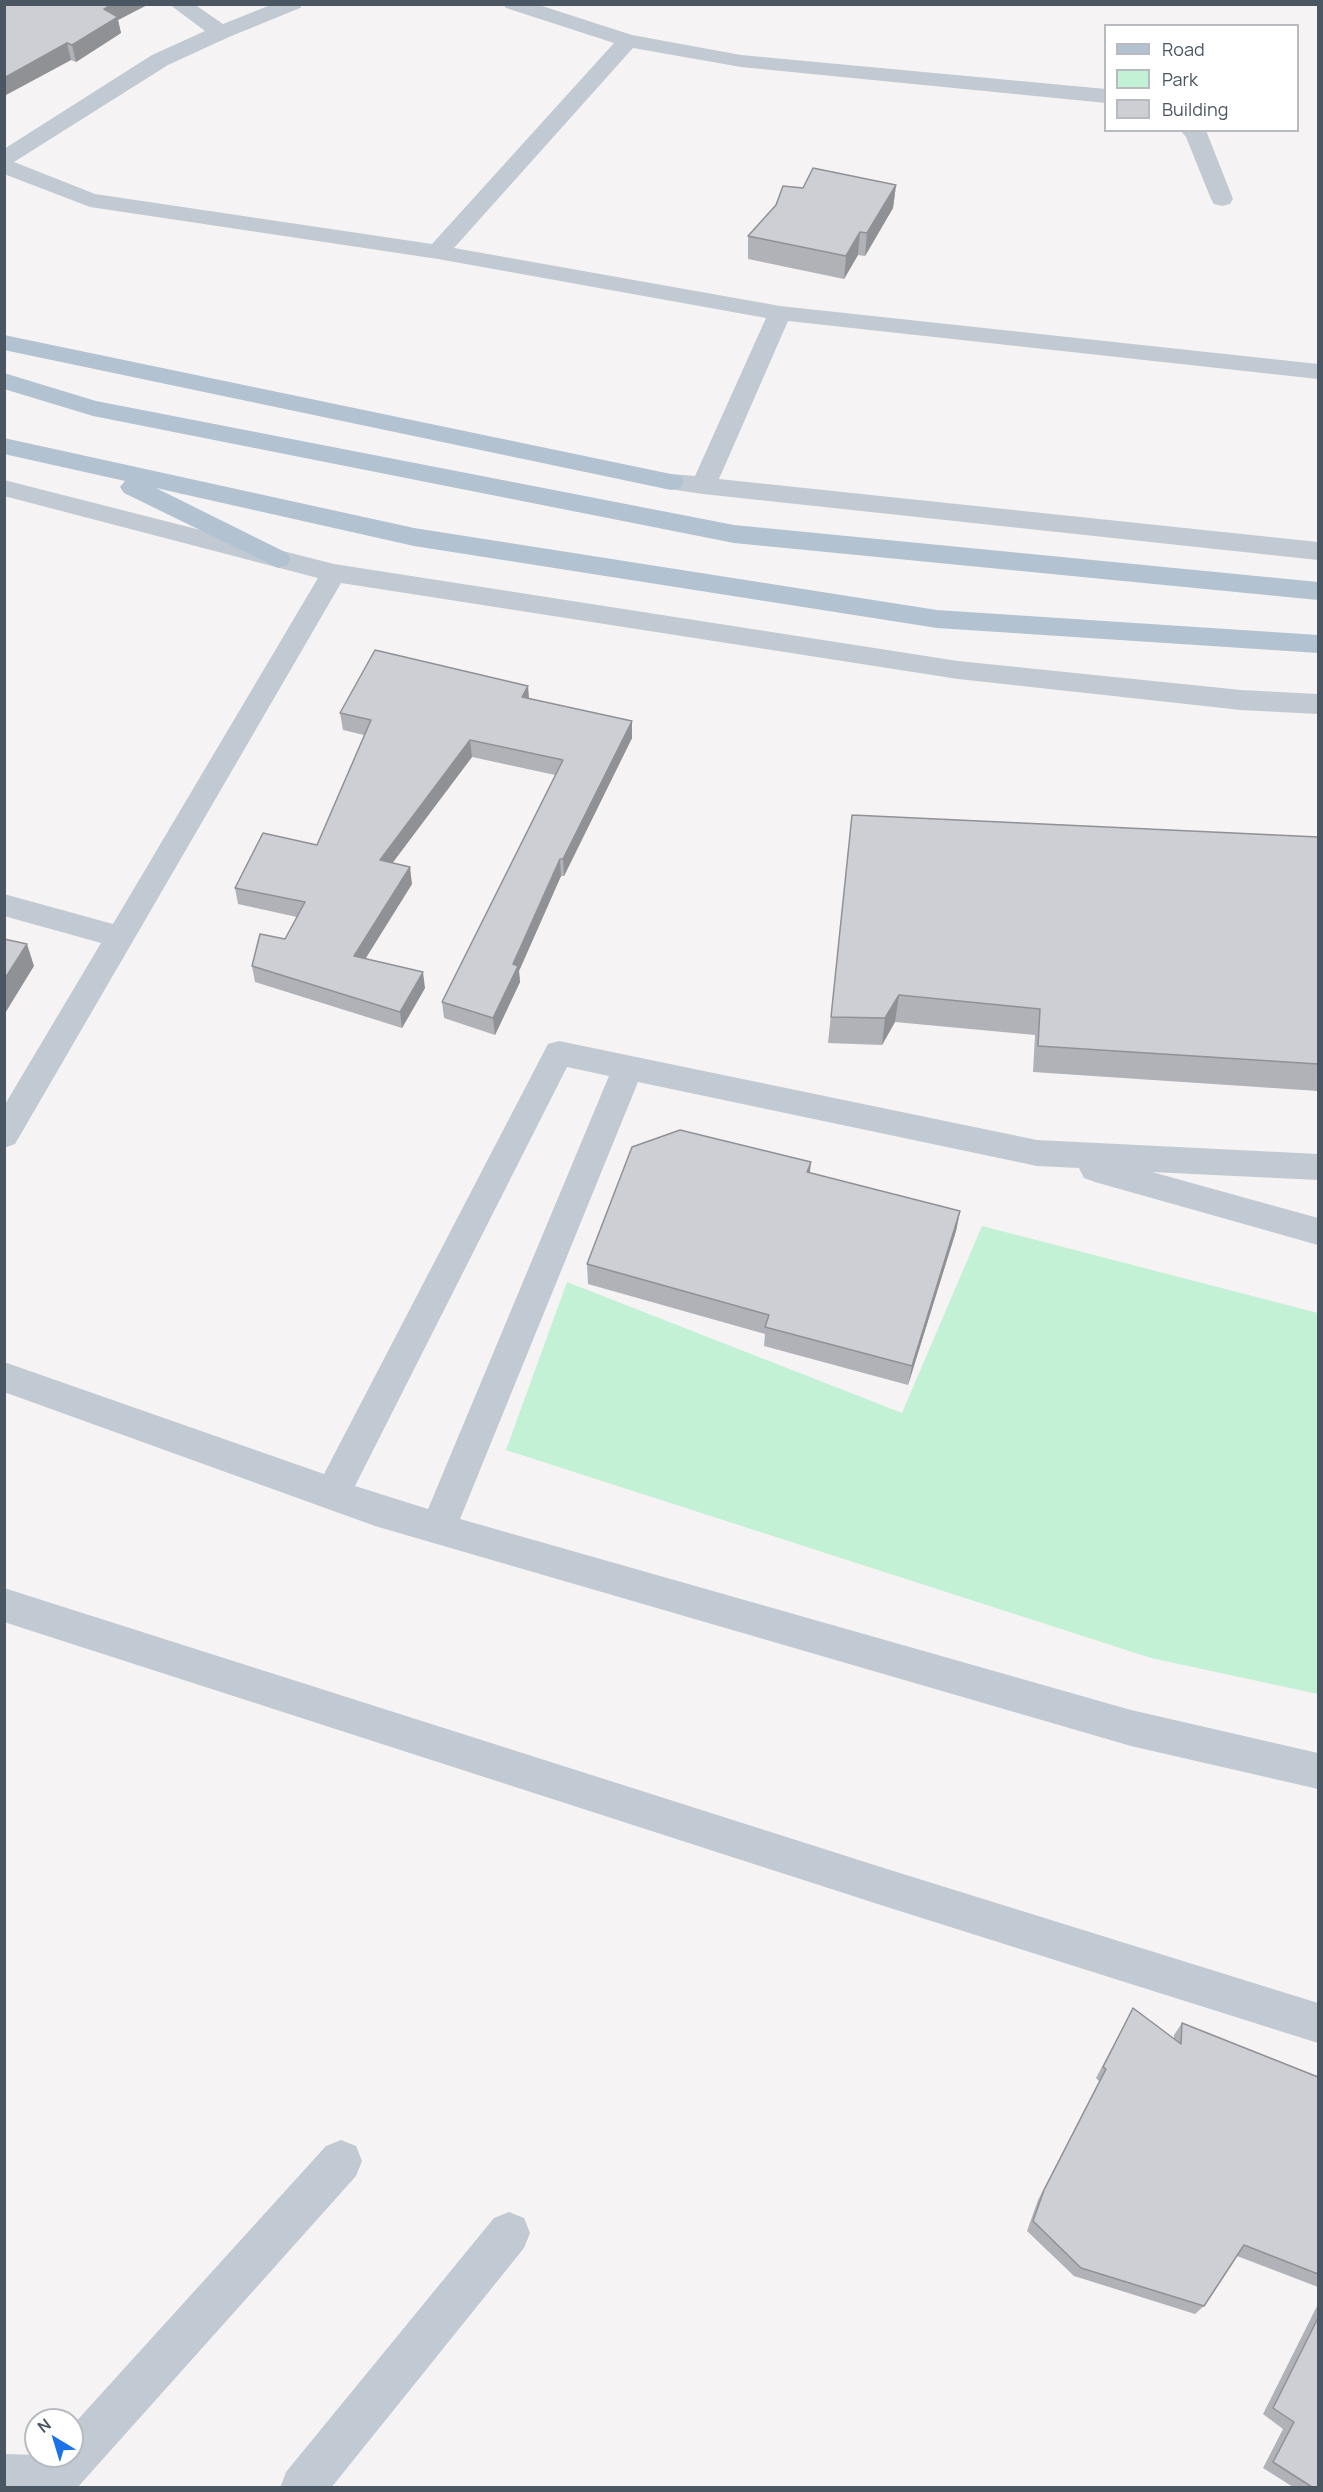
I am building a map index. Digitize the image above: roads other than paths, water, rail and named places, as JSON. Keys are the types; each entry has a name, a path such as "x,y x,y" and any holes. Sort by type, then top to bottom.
{"main road":[{"path":"4,342 671,482"},
{"path":"4,381 93,408 734,534 1318,591"},
{"path":"4,446 414,537 937,619 1318,644"},
{"path":"86,464 278,559"}],"street":[{"path":"179,4 220,32"},
{"path":"4,159 160,60 220,32 293,4"},
{"path":"513,4 628,42 741,61 1104,96"},
{"path":"438,252 628,42"},
{"path":"1194,132 1222,200"},
{"path":"4,166 90,200 438,252 780,313 1318,371"},
{"path":"703,486 780,313"},
{"path":"671,482 1318,551"},
{"path":"4,488 334,573 958,670 1241,700 1318,704"},
{"path":"4,1134 334,573"},
{"path":"4,905 120,937"},
{"path":"333,1492 559,1053 1037,1153 1318,1231"},
{"path":"439,1527 628,1068"},
{"path":"1037,1153 1318,1167"},
{"path":"4,1377 333,1492 375,1510 1131,1728 1318,1771"},
{"path":"4,1605 887,1888 1318,2023"},
{"path":"4,2476 50,2483 341,2162"},
{"path":"302,2487 509,2233"}]}
